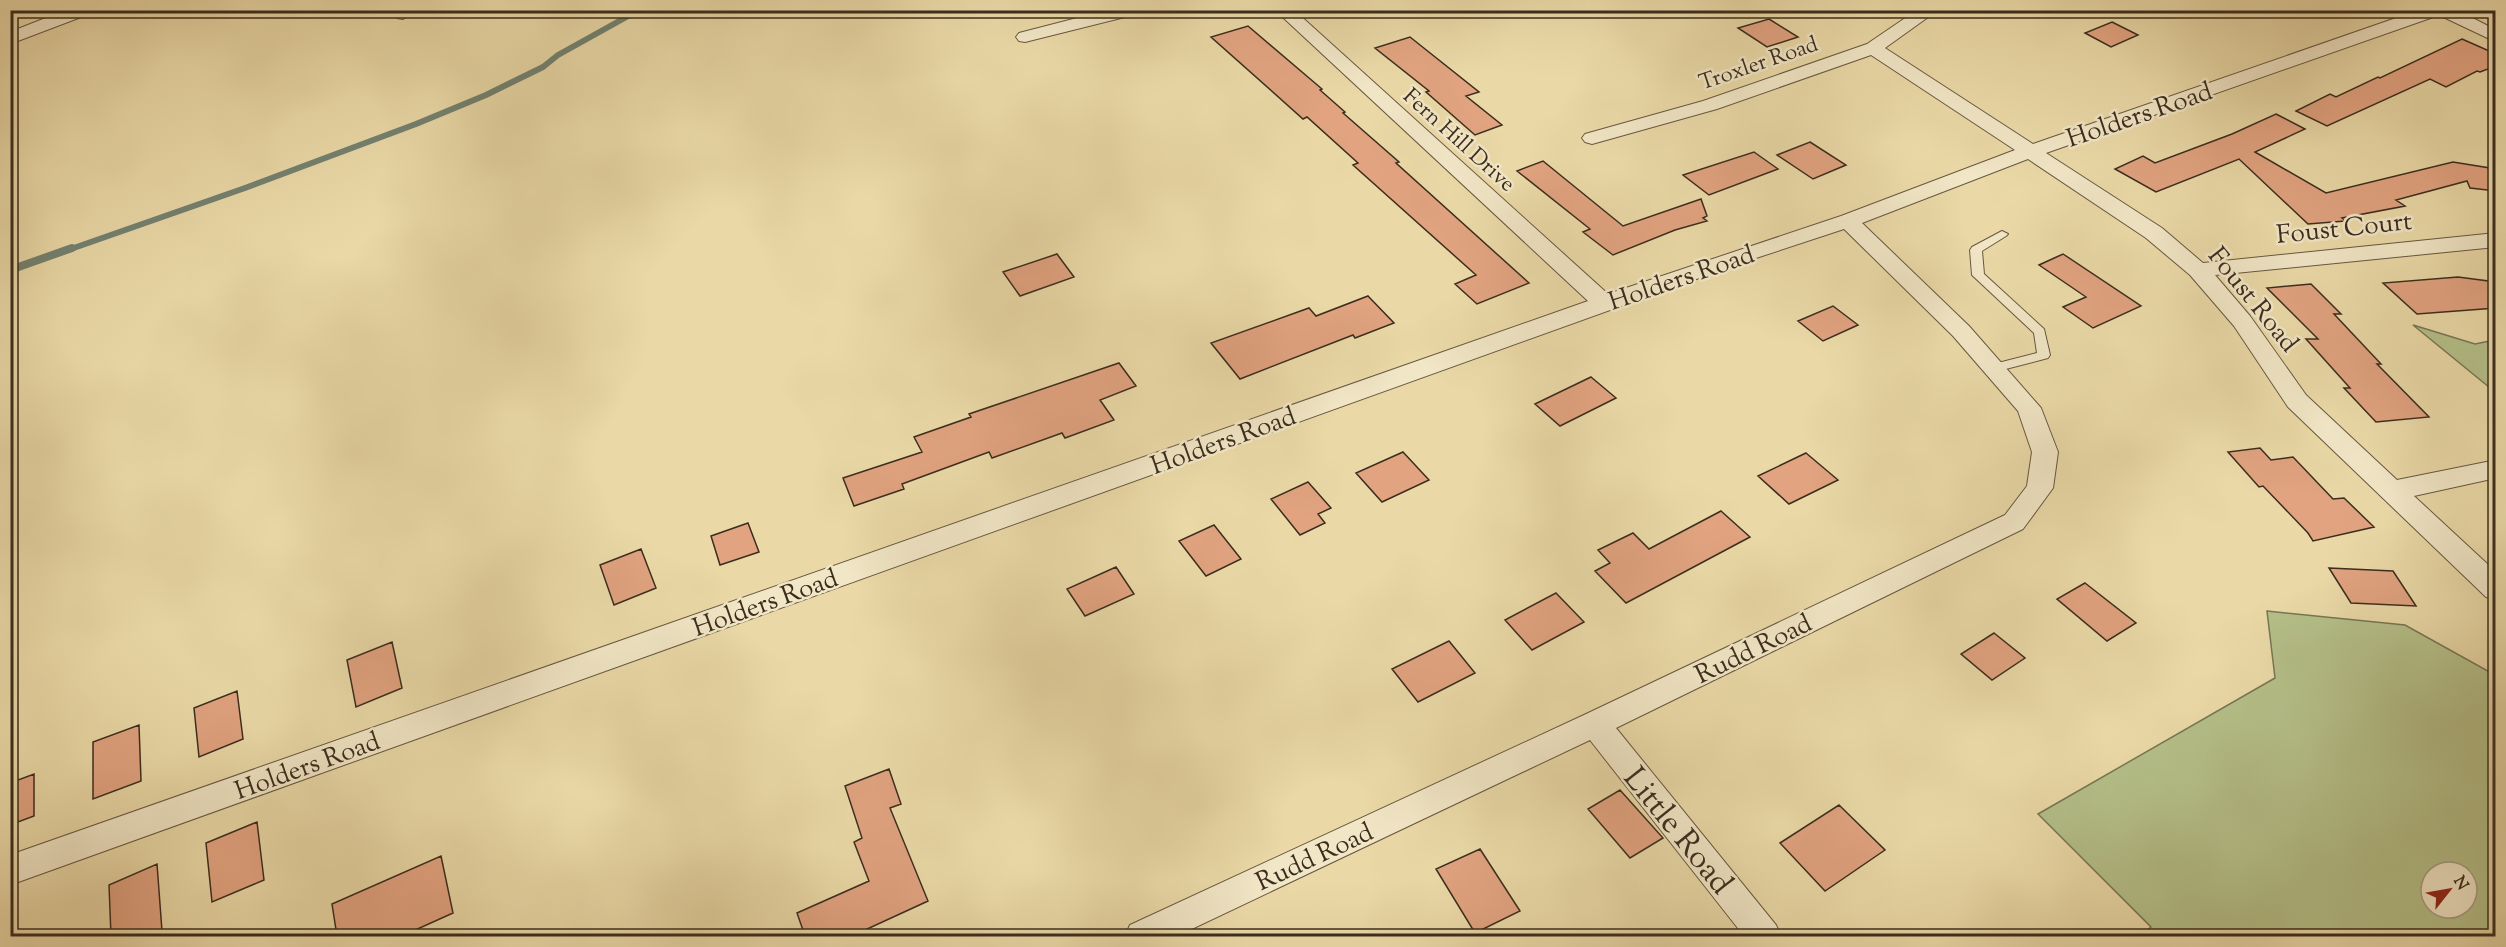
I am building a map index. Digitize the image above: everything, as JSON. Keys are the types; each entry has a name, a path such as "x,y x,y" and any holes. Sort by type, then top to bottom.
{"street":[{"path":"10,39 83,10"},
{"path":"1024,37 1131,10"},
{"name":"Fern Hill Drive","path":"1282,10 1605,304"},
{"name":"Troxler Road","path":"1592,138 1710,105 1873,48 1930,10"},
{"name":"Holders Road","path":"10,870 1605,304 1848,221 2032,151 2437,10"},
{"path":"2442,10 2496,37"},
{"name":"Foust Road","path":"1873,48 2154,233 2198,270 2242,321 2297,401 2496,589"},
{"name":"Rudd Road","path":"1142,936 1594,724 2014,522 2040,488 2045,452 2029,408 1961,331 1848,221"},
{"name":"Foust Court","path":"2198,270 2496,240"},
{"path":"2392,491 2496,469"},
{"name":"Little Road","path":"1594,724 1764,936"}],"lane":[{"path":"1994,368 2044,355 2040,332 1978,275 1976,250 2002,234"}],"green space":[{"path":"2413,325 2475,344 2495,340 2495,392"},
{"path":"2267,611 2405,625 2495,675 2495,936 2139,936 2151,927 2038,814 2275,678"}],"building":[{"path":"1769,19 1798,37 1767,47 1738,28"},
{"path":"2112,22 2138,35 2111,47 2085,33"},
{"path":"1248,26 1322,89 1320,90 1345,112 1343,113 1399,162 1396,163 1529,283 1477,304 1455,284 1476,275 1353,165 1358,163 1307,117 1303,119 1211,37"},
{"path":"1410,37 1479,92 1466,96 1502,125 1475,135 1426,92 1429,91 1375,48"},
{"path":"2462,39 2496,54 2496,66 2477,71 2446,87 2430,79 2327,126 2296,111 2330,94 2336,97 2380,78"},
{"path":"2276,114 2305,129 2255,152 2326,193 2453,162 2496,169 2496,191 2470,188 2467,181 2396,200 2405,206 2342,218 2346,221 2308,224 2239,159 2156,192 2115,169 2143,156 2155,163 2232,134"},
{"path":"1810,142 1846,165 1813,179 1777,155"},
{"path":"1754,152 1778,169 1709,195 1683,175"},
{"path":"1543,161 1623,226 1701,199 1707,216 1703,218 1707,221 1675,230 1613,255 1583,232 1590,229 1517,171"},
{"path":"1057,254 1074,277 1020,296 1003,272"},
{"path":"2063,254 2141,306 2093,328 2063,307 2086,297 2039,265"},
{"path":"2458,277 2496,282 2496,308 2417,314 2383,283"},
{"path":"2311,284 2341,314 2334,314 2381,364 2377,364 2429,417 2376,422 2344,388 2350,388 2306,339 2318,339 2267,288"},
{"path":"1368,296 1394,323 1355,338 1353,335 1240,379 1211,343 1309,308 1316,316"},
{"path":"1833,306 1858,325 1823,341 1798,321"},
{"path":"1119,363 1136,386 1100,400 1114,420 1065,438 1062,433 992,458 989,452 902,484 904,489 854,506 843,478 922,452 914,437 971,417 969,414"},
{"path":"1591,377 1616,398 1560,426 1535,404"},
{"path":"2260,448 2271,460 2293,457 2333,499 2344,498 2374,527 2313,541 2308,533 2263,486 2259,487 2228,452"},
{"path":"1403,452 1429,480 1382,502 1356,473"},
{"path":"1806,453 1838,480 1789,504 1758,476"},
{"path":"1308,482 1331,508 1318,514 1325,523 1300,535 1271,499"},
{"path":"1721,511 1750,537 1626,603 1595,571 1610,563 1598,550 1633,533 1649,549"},
{"path":"748,523 759,552 720,565 711,536"},
{"path":"1214,525 1241,559 1206,576 1179,541"},
{"path":"641,549 656,588 614,605 600,565"},
{"path":"1116,567 1134,594 1085,616 1067,589"},
{"path":"2329,568 2393,571 2416,606 2351,603"},
{"path":"2085,583 2136,623 2107,641 2057,599"},
{"path":"1556,593 1584,622 1532,650 1505,620"},
{"path":"1994,633 2025,658 1992,680 1961,654"},
{"path":"1449,641 1475,673 1418,702 1392,669"},
{"path":"392,642 402,688 356,707 347,660"},
{"path":"237,691 243,739 199,757 194,708"},
{"path":"139,725 141,781 93,799 93,742"},
{"path":"889,769 901,804 890,808 928,901 852,936 805,936 797,913 869,881 854,842 862,838 845,786"},
{"path":"34,774 34,816 10,825 10,783"},
{"path":"1620,790 1663,838 1630,858 1588,809"},
{"path":"1839,805 1885,850 1825,891 1780,843"},
{"path":"257,822 264,880 212,902 206,843"},
{"path":"1480,849 1520,911 1475,933 1436,869"},
{"path":"441,856 453,913 402,936 337,936 332,904"},
{"path":"157,864 162,931 149,936 111,936 109,885"}],"waterway":[{"path":"68,250 245,188 416,124 486,95 543,67 558,55 639,10"},
{"path":"10,270 72,248"}]}
